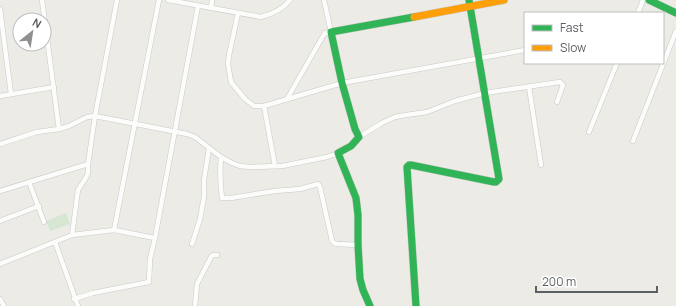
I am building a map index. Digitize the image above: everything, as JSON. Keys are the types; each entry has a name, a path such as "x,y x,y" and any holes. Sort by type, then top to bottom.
{"street":[{"path":"42,0 59,129"},
{"path":"72,235 78,190 88,172 95,116 117,0"},
{"path":"114,230 159,0"},
{"path":"168,0 261,17 282,8 290,0"},
{"path":"210,8 212,0"},
{"path":"324,0 342,83 359,138"},
{"path":"287,100 325,33 470,3 504,0"},
{"path":"638,12 643,0"},
{"path":"649,0 676,13"},
{"path":"416,306 406,168 408,165 412,165 494,182 499,179 470,3"},
{"path":"75,299 93,293 149,282 150,259 198,6"},
{"path":"0,9 11,94"},
{"path":"238,13 228,64 231,82 254,106 264,106 287,100 342,83 524,50"},
{"path":"664,61 676,31"},
{"path":"590,132 618,64"},
{"path":"632,141 663,64"},
{"path":"0,144 37,132 59,129 87,117 95,116 191,135 221,157 240,166 282,166 338,153 351,146 359,138 382,123 395,118 427,112 455,101 485,93 561,83 562,85 556,102"},
{"path":"0,96 54,87"},
{"path":"528,87 541,165"},
{"path":"264,106 276,166"},
{"path":"192,244 200,219 204,197 204,180 209,148"},
{"path":"338,153 356,198 360,279 370,306"},
{"path":"221,157 220,169 222,198 300,189 318,184 320,187 332,241 337,244 358,245"},
{"path":"0,191 88,164"},
{"path":"29,182 44,222"},
{"path":"0,221 39,206"},
{"path":"0,264 72,235 114,230 155,238"},
{"path":"55,242 78,306"},
{"path":"195,306 197,284 212,256 217,255"},
{"path":"0,299 4,306"}],"green space":[{"path":"66,213 70,224 50,231 46,221"}],"traffic: fast":[{"path":"416,306 407,167 411,165 494,182 499,179 469,0"},
{"path":"649,0 676,13"},
{"path":"370,306 360,279 356,198 338,153 351,146 359,137 355,129 342,83 331,32 414,17"}],"traffic: slow":[{"path":"414,17 504,0"}]}
